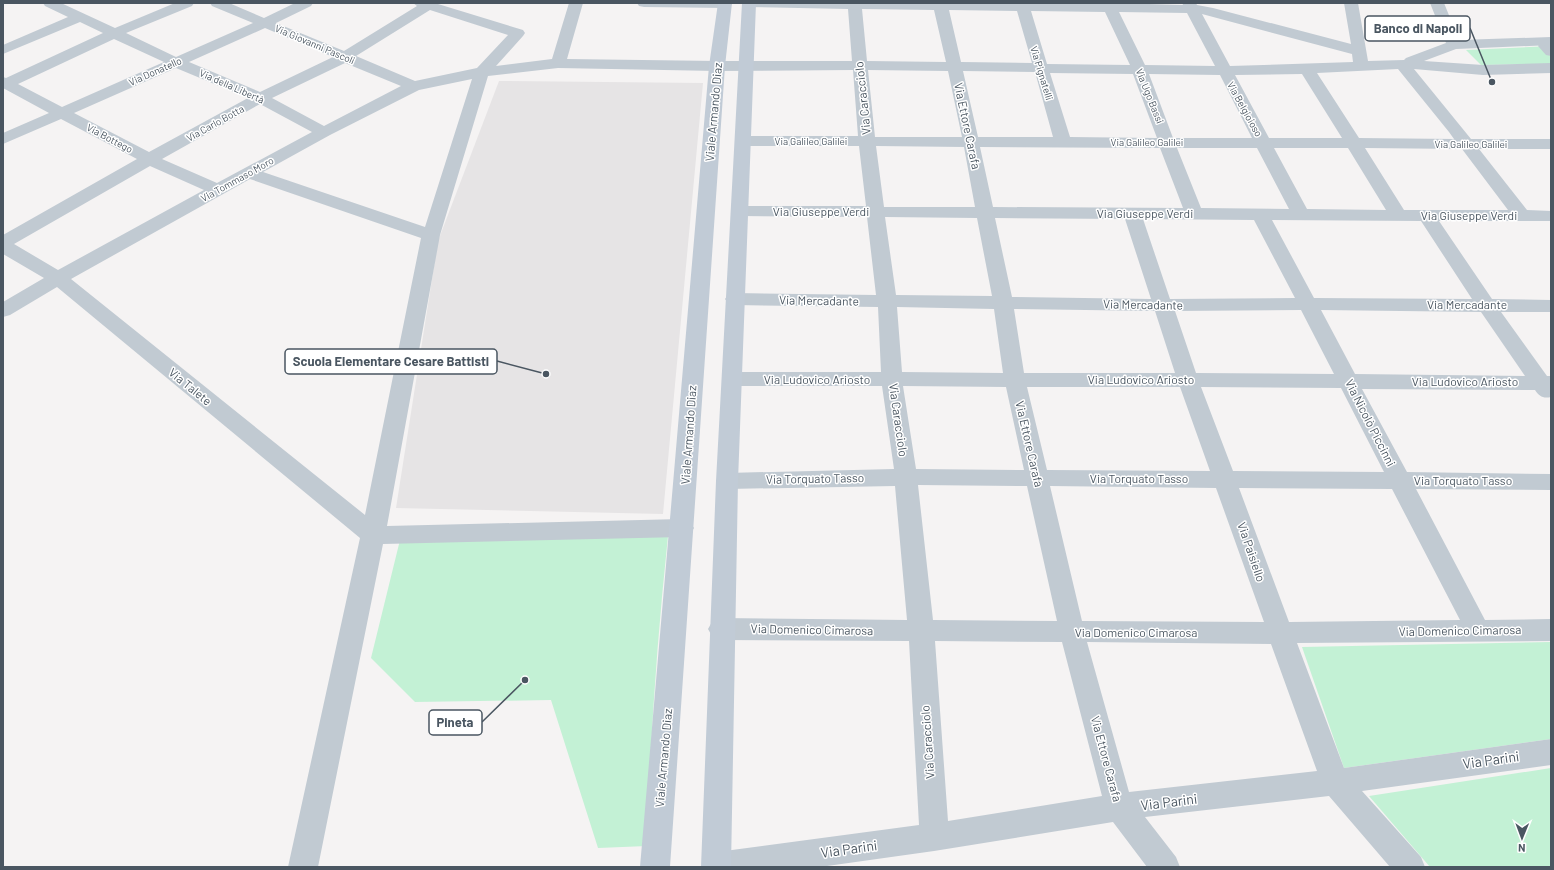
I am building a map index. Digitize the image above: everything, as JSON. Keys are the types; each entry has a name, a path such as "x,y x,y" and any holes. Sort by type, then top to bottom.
{"main road":[{"name":"Viale Armando Diaz","path":"655,867 717,66 724,3"},
{"path":"716,867 721,630 749,3"}],"street":[{"name":"Via della Libertà","path":"50,3 175,62 260,98 324,132"},
{"path":"4,83 115,33 187,3"},
{"name":"Via Giovanni Pascoli","path":"217,3 414,86"},
{"name":"Via Donatello","path":"3,139 61,112 265,23 306,3"},
{"path":"558,63 576,3"},
{"path":"644,3 724,3"},
{"path":"749,3 1190,6 1359,51"},
{"path":"1351,3 1362,66"},
{"path":"1436,3 1454,45"},
{"path":"302,867 373,535 431,235 482,72 518,33 427,4"},
{"name":"Via Carlo Botta","path":"3,245 149,159 260,98 345,57 427,4"},
{"name":"Via Caracciolo","path":"854,4 859,65 887,302 892,380 906,477 921,632 934,837"},
{"name":"Via Ettore Carafa","path":"940,4 971,141 1003,302 1015,380 1072,633 1119,808 1165,867"},
{"name":"Via Pignatelli","path":"1023,5 1063,142"},
{"name":"Via Ugo Bassi","path":"1109,5 1139,69 1194,214"},
{"name":"Via Belgioioso","path":"1190,6 1301,215"},
{"path":"3,50 80,17"},
{"path":"1402,64 1454,45 1549,47"},
{"name":"Via Tommaso Moro","path":"3,311 58,278 249,173 324,132 414,86 482,72 558,63 717,66 859,65 1224,71 1307,69 1402,64"},
{"path":"1402,64 1483,70 1548,71"},
{"path":"1402,64 1522,216"},
{"path":"1307,69 1399,216"},
{"name":"Via Bottego","path":"4,83 149,159 218,190"},
{"name":"Via Galileo Galilei","path":"743,141 1551,144"},
{"path":"249,173 431,235"},
{"name":"Via Giuseppe Verdi","path":"740,211 1551,216"},
{"name":"Via Paisiello","path":"1132,214 1164,305 1188,380 1226,479 1280,633 1335,782 1410,867"},
{"name":"Via Nicolò Piccinni","path":"1261,215 1309,304 1478,631"},
{"path":"1427,216 1486,305 1548,387"},
{"name":"Via Talete","path":"3,245 58,278 373,535"},
{"name":"Via Mercadante","path":"735,300 1164,305 1309,304 1551,306"},
{"name":"Via Ludovico Ariosto","path":"732,379 1349,381 1548,387"},
{"name":"Via Torquato Tasso","path":"727,481 906,477 1551,482"},
{"path":"373,535 682,528"},
{"name":"Via Domenico Cimarosa","path":"721,630 1072,633 1280,633 1551,630"},
{"name":"Via Parini","path":"716,867 934,837 1119,808 1335,782 1551,752"}],"shaded area":[{"path":"499,81 703,83 663,514 396,508 438,241"}],"green space":[{"path":"1551,46 1551,64 1481,65 1466,50"},
{"path":"668,536 654,691 647,846 598,848 551,700 415,702 371,658 400,540"},
{"path":"1551,642 1551,739 1344,768 1302,647"},
{"path":"1551,768 1551,867 1430,867 1369,796"}],"place":[{"name":"Banco di Napoli","path":"1492,82"},
{"name":"Scuola Elementare Cesare Battisti","path":"546,374"},
{"name":"Pineta","path":"525,680"}]}
